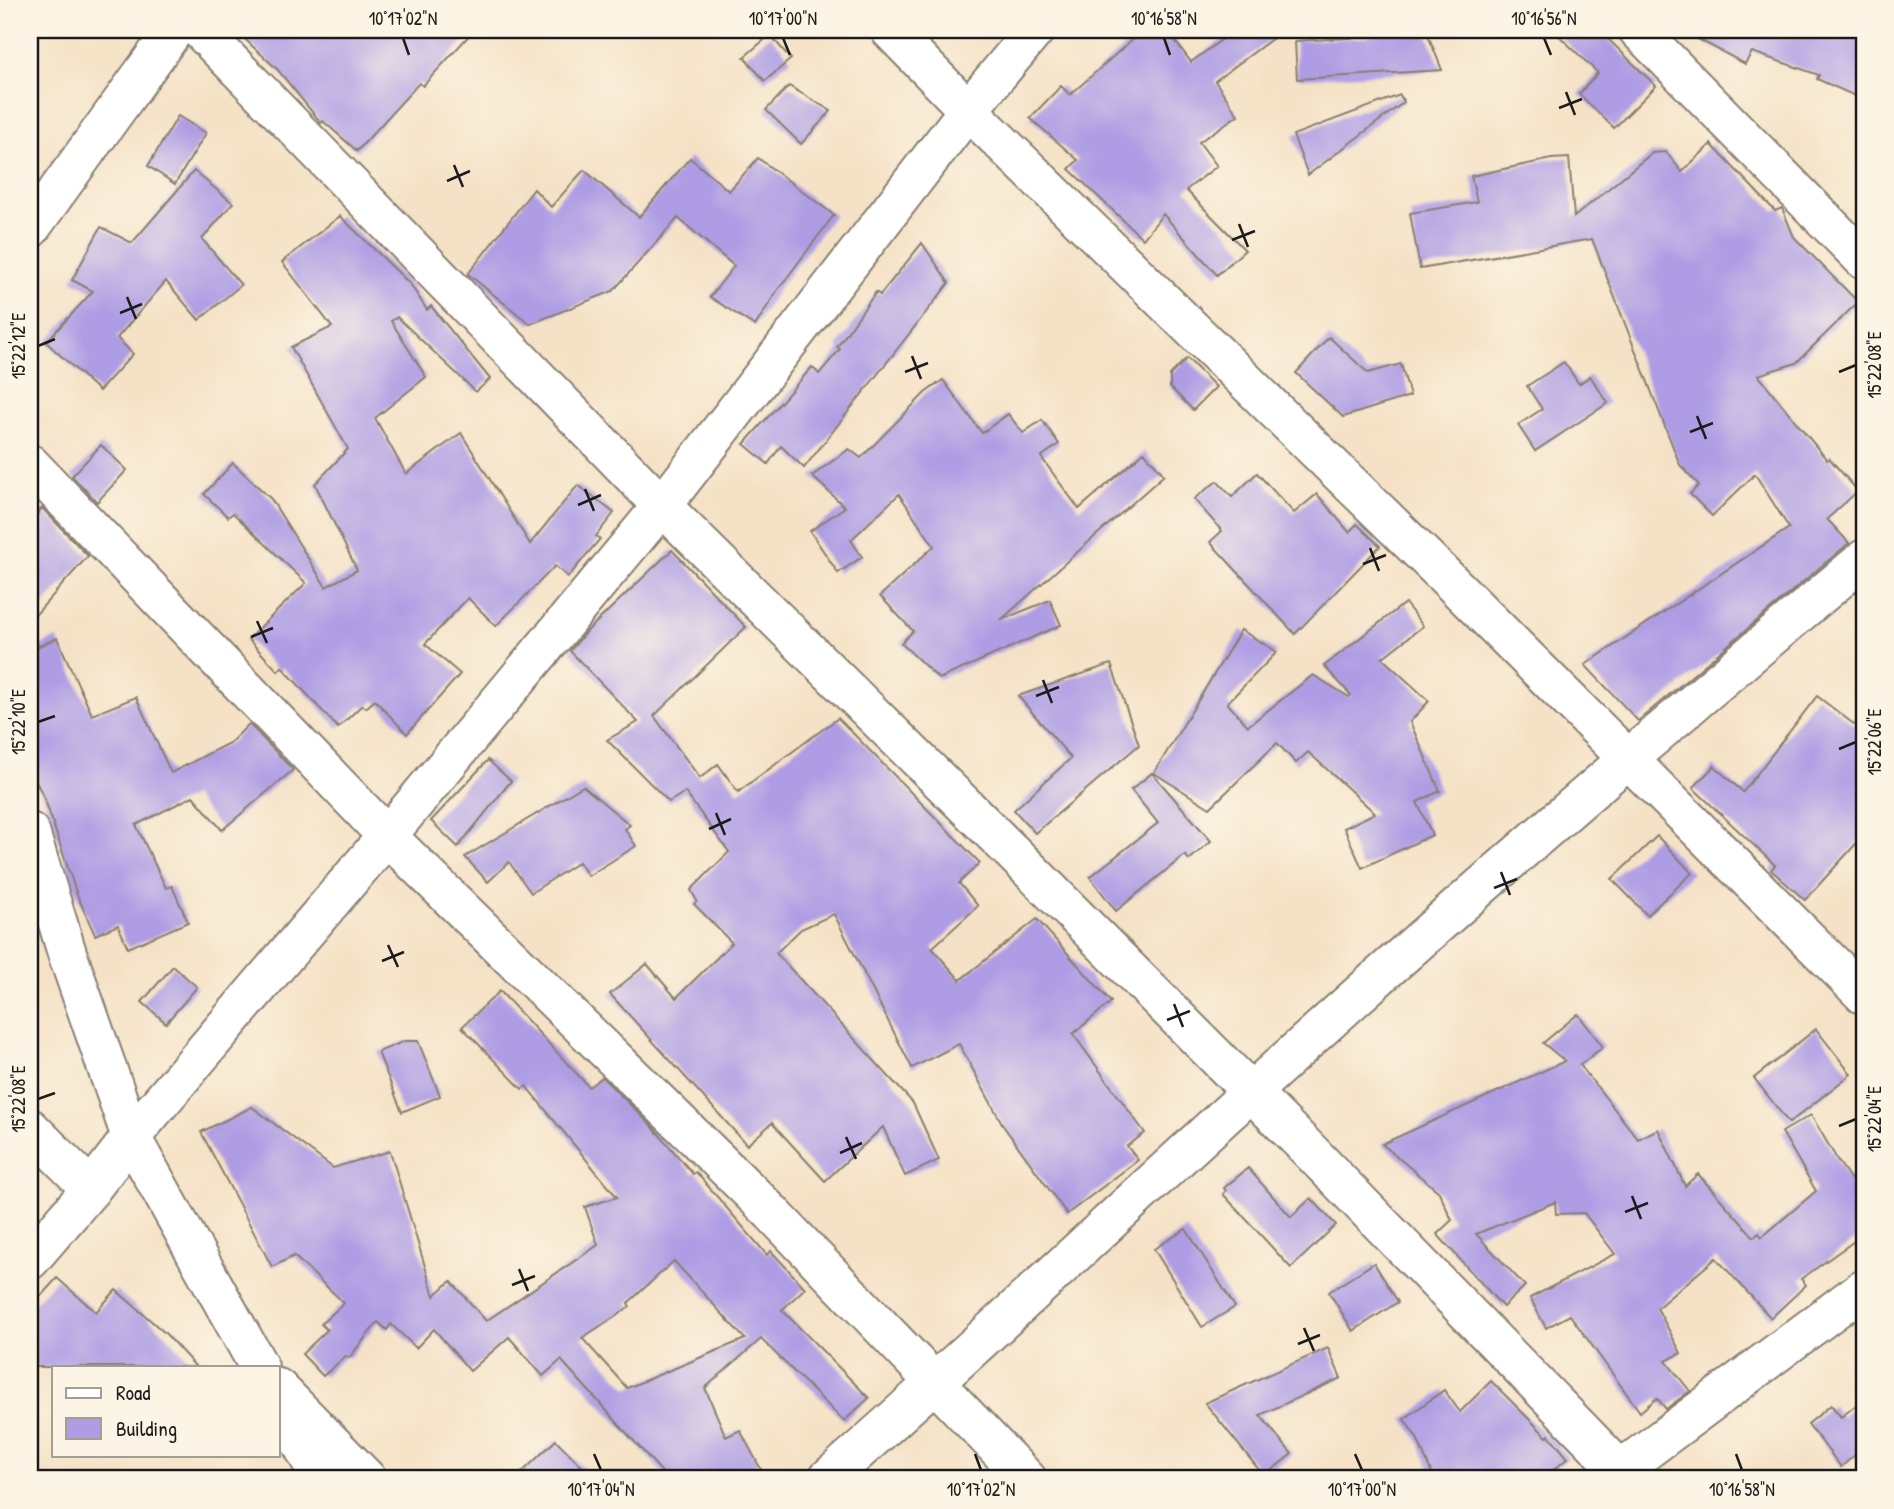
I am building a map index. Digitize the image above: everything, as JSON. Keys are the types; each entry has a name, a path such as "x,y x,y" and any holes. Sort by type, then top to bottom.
{"street":[{"path":"30,229 174,30"},
{"path":"200,30 662,506 1251,1092 1619,1476 1864,1288"},
{"path":"890,30 968,110 1627,757 1864,995"},
{"path":"30,1260 662,506 968,110 1035,30"},
{"path":"1638,30 1864,260"},
{"path":"30,464 387,836 772,1213 1027,1479"},
{"path":"827,1479 935,1384 1251,1092 1627,757 1864,559"},
{"path":"30,832 67,953 131,1137 258,1366"},
{"path":"30,1128 92,1189"},
{"path":"280,1390 367,1479"},
{"path":"280,1406 321,1479"}],"building":[{"path":"235,30 474,30 423,86 419,83 357,151 323,121 321,123 278,70"},
{"path":"1143,30 1167,30 1191,62 1235,30 1284,30 1215,81 1238,115 1199,142 1217,166 1186,190 1245,250 1217,275 1163,214 1143,239 1069,169 1078,160 1030,118 1061,86 1070,95"},
{"path":"1384,30 1426,30 1442,70 1297,79 1295,41 1366,37"},
{"path":"1553,30 1599,30 1656,86 1614,128 1579,94 1598,73"},
{"path":"1681,30 1864,30 1864,100 1817,79 1819,75 1752,52 1745,64"},
{"path":"770,35 791,59 765,81 744,57"},
{"path":"789,86 831,111 801,144 766,110"},
{"path":"1400,95 1404,102 1308,175 1293,135"},
{"path":"178,116 206,133 175,184 148,166"},
{"path":"1711,144 1775,211 1782,208 1794,237 1858,302 1796,363 1758,375 1827,460 1829,458 1858,491 1827,519 1849,543 1638,721 1585,665 1789,528 1755,474 1712,516 1690,494 1699,485 1680,465 1592,239 1420,269 1410,213 1477,202 1471,176 1551,159 1569,158 1574,217 1652,153 1666,152 1682,172"},
{"path":"690,158 729,191 758,158 834,215 777,291 755,326 710,297 734,266 678,218 613,291 530,324 468,274 534,189 551,207 584,170 639,217"},
{"path":"194,171 233,203 202,239 241,285 199,320 166,281 117,338 133,354 99,391 46,342 93,291 72,280 101,227 132,243"},
{"path":"340,216 410,284 427,310 431,306 490,379 476,392 397,317 391,321 426,377 375,418 406,474 461,433 530,544 578,485 614,513 596,536 600,539 568,577 555,566 496,626 468,598 425,644 460,674 407,734 375,700 366,708 362,705 338,728 282,667 278,671 248,639 306,583 233,513 228,517 204,494 233,463 271,499 326,587 357,570 315,484 348,449 291,347 332,327 282,262"},
{"path":"922,243 949,283 804,468 781,446 768,464 744,444 812,367 819,374 840,349 837,347 876,292 880,295"},
{"path":"1329,337 1368,373 1401,364 1410,396 1343,417 1296,373"},
{"path":"1187,358 1216,387 1193,410 1170,387 1170,375"},
{"path":"1564,362 1579,384 1590,376 1608,403 1535,451 1518,425 1542,409 1527,386"},
{"path":"943,380 982,433 1008,414 1023,433 1042,420 1059,444 1041,457 1079,509 1144,452 1164,475 1001,620 1050,600 1061,625 939,679 901,643 913,631 880,596 934,546 899,494 851,540 862,557 838,573 810,531 845,507 812,476 849,449 861,458 925,393"},
{"path":"101,445 127,470 97,502 72,476"},
{"path":"1257,473 1294,513 1317,494 1349,532 1357,524 1380,546 1295,634 1210,542 1222,531 1194,499 1217,481 1232,497"},
{"path":"42,508 88,556 30,621 30,522"},
{"path":"672,550 746,627 654,716 700,778 718,764 738,792 838,718 980,863 959,883 978,906 932,948 960,980 1037,919 1111,1002 1073,1034 1145,1133 1127,1146 1138,1160 1067,1214 1004,1127 959,1044 912,1068 834,914 801,929 776,953 913,1103 939,1160 905,1176 883,1127 825,1181 772,1123 747,1145 610,994 647,964 676,998 732,943 694,904 697,901 691,890 729,852 685,792 669,802 607,740 638,722 570,651 584,634"},
{"path":"1405,603 1423,626 1382,658 1429,701 1410,722 1440,791 1417,802 1432,835 1362,868 1344,828 1375,813 1308,752 1296,763 1277,743 1210,808 1154,773 1241,630 1277,652 1227,703 1248,726 1313,675 1349,697 1351,695 1324,666"},
{"path":"57,638 92,715 136,697 171,773 231,742 249,724 293,770 222,830 193,796 136,825 166,888 172,886 188,922 128,948 118,925 95,935 77,895 45,800 30,769 30,650"},
{"path":"1111,664 1139,745 1035,833 1014,810 1071,758 1018,696"},
{"path":"1817,696 1864,732 1864,835 1805,900 1771,870 1775,865 1693,788 1714,766 1743,792"},
{"path":"488,760 511,781 458,847 431,821"},
{"path":"1152,773 1211,841 1189,860 1185,855 1116,911 1090,877 1158,823 1131,790"},
{"path":"583,786 630,825 625,829 636,846 588,876 579,862 531,893 509,862 488,882 465,857"},
{"path":"1657,836 1692,873 1647,915 1612,879"},
{"path":"173,966 197,987 166,1023 142,1002"},
{"path":"500,991 589,1087 602,1077 651,1125 693,1174 696,1172 767,1255 771,1251 805,1288 782,1310 869,1398 844,1421 761,1339 705,1388 726,1437 740,1430 766,1479 668,1479 561,1360 543,1376 509,1337 470,1371 434,1329 416,1348 391,1324 387,1330 378,1322 349,1358 346,1356 323,1376 302,1354 327,1330 321,1324 344,1303 294,1256 272,1267 201,1132 252,1107 333,1168 390,1151 434,1296 451,1281 486,1321 598,1245 585,1207 617,1197 526,1086 522,1089 462,1027","holes":["674,1261 745,1339 627,1388 582,1338 630,1307 628,1303"]},
{"path":"1578,1014 1603,1047 1580,1065 1638,1139 1658,1129 1685,1186 1698,1174 1754,1237 1759,1233 1762,1237 1816,1191 1782,1132 1811,1115 1864,1198 1864,1234 1801,1279 1806,1285 1771,1318 1716,1258 1657,1308 1681,1353 1666,1361 1690,1391 1666,1409 1657,1398 1640,1412 1570,1315 1546,1328 1530,1298 1615,1254 1584,1213 1556,1214 1555,1202 1476,1234 1525,1286 1503,1307 1437,1234 1452,1220 1439,1192 1382,1144 1565,1061 1543,1043"},
{"path":"1816,1029 1851,1074 1789,1123 1754,1078"},
{"path":"405,1041 418,1041 440,1096 402,1112 378,1052"},
{"path":"1248,1168 1291,1217 1311,1198 1336,1225 1291,1268 1223,1194 1226,1191 1224,1188"},
{"path":"1186,1229 1235,1307 1202,1327 1154,1249"},
{"path":"1374,1263 1398,1302 1353,1331 1329,1292"},
{"path":"57,1278 96,1312 116,1290 166,1334 195,1366 30,1367 30,1308"},
{"path":"1328,1348 1341,1378 1260,1415 1292,1454 1264,1476 1205,1403"},
{"path":"1491,1381 1547,1437 1549,1435 1568,1458 1542,1479 1434,1479 1417,1438 1404,1419 1444,1390 1460,1412"},
{"path":"1864,1399 1864,1447 1841,1467 1808,1424 1831,1405 1841,1417"},
{"path":"556,1440 594,1479 515,1479"}]}
